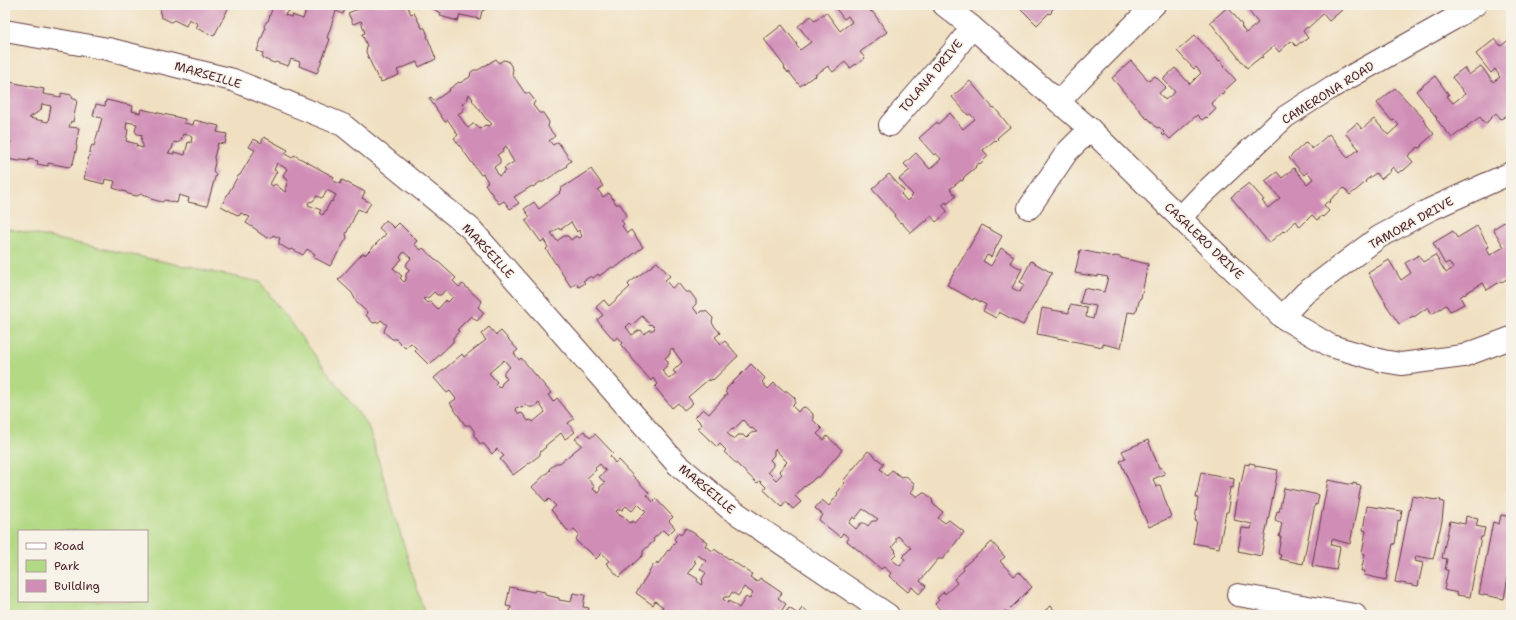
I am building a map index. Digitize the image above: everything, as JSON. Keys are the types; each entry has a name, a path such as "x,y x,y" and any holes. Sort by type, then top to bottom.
{"street":[{"name":"CASALERO DRIVE","path":"944,5 972,27 1090,129 1282,316 1331,346 1382,361 1401,364 1463,356 1511,338"},
{"path":"1059,102 1080,78 1154,5"},
{"name":"CAMERONA ROAD","path":"1180,218 1201,196 1285,117 1332,87 1453,19 1475,5"},
{"name":"TOLANA DRIVE","path":"890,124 953,52 972,27"},
{"name":"MARSEILLE","path":"5,31 108,49 233,80 343,125 470,228 677,464 729,508 888,615"},
{"path":"1029,208 1067,152 1090,129"},
{"name":"TAMORA DRIVE","path":"1282,316 1305,293 1379,237 1429,210 1511,173"},
{"path":"1238,595 1355,615"}],"green space":[{"path":"5,228 260,282 368,426 425,615 5,615"}],"building":[{"path":"158,5 230,5 214,36 196,28 198,24 189,19 186,26 174,20 171,22 161,17 161,10 156,8"},
{"path":"272,5 294,5 285,15 291,17 292,15 303,19 309,5 347,5 343,14 336,11 327,38 330,39 317,73 299,66 300,62 291,59 288,66 276,62 274,63 264,59 262,56 263,53 257,51 265,29 264,26 268,21 272,9"},
{"path":"356,5 407,5 411,14 414,13 422,28 425,28 436,59 419,67 417,62 397,70 399,75 381,82 380,79 378,79 366,52 367,46 362,34 365,33 361,21 353,24 348,13 358,9"},
{"path":"431,5 487,5 486,9 482,11 480,19 460,15 458,21 440,16 441,13 430,8"},
{"path":"833,5 866,5 887,32 860,52 865,58 856,65 850,68 845,62 833,72 828,66 815,75 815,77 814,76 800,86 784,68 785,67 764,39 782,25 800,50 811,42 798,26 811,16 815,21 826,12 840,31 852,22 848,16 844,19"},
{"path":"1017,5 1057,5 1050,14 1049,13 1037,25"},
{"path":"1282,5 1286,10 1292,5 1348,5 1329,21 1323,14 1303,31 1308,38 1301,43 1296,46 1291,41 1279,52 1274,46 1262,56 1263,57 1247,68 1210,22 1228,7 1242,25 1241,26 1246,33 1258,23 1245,6"},
{"path":"1195,35 1219,61 1220,60 1225,66 1224,67 1236,80 1223,92 1224,93 1222,95 1221,94 1211,103 1216,109 1207,118 1206,117 1202,120 1197,115 1170,139 1165,134 1164,136 1162,134 1164,132 1159,127 1157,128 1148,118 1147,119 1112,78 1131,61 1149,81 1155,76 1166,87 1159,93 1165,100 1175,92 1163,79 1175,68 1190,84 1201,73 1196,67 1194,69 1177,51"},
{"path":"1511,38 1511,102 1509,103 1511,106 1511,113 1501,119 1496,113 1485,124 1480,117 1467,126 1467,129 1466,127 1452,138 1416,91 1435,76 1453,103 1465,94 1452,77 1464,68 1469,75 1481,66 1493,82 1500,77 1495,69 1491,73 1476,54 1495,39 1501,46"},
{"path":"496,59 499,63 503,60 508,61 513,69 512,74 525,93 529,93 535,101 533,105 539,113 543,113 549,122 548,127 555,136 549,141 553,145 558,142 571,161 566,165 567,166 543,182 540,182 533,187 532,186 514,197 519,203 510,209 504,201 499,204 485,184 488,182 483,174 481,175 454,138 458,135 448,120 445,122 429,98 431,97 434,101 459,82 460,83 470,77 471,72 478,70","holes":["469,94 487,120 492,124 489,126 485,125 480,129 477,125 473,124 468,128 458,114 463,111 464,107 462,104 467,100","506,146 514,162 504,168 506,171 499,176 494,167 500,163 500,159 497,155 503,151"]},
{"path":"5,81 44,89 43,94 61,97 61,93 72,95 72,98 77,100 73,122 71,121 69,127 79,128 76,145 77,147 73,163 69,167 48,163 48,166 37,164 38,161 29,159 29,161 19,161 7,159 11,141 5,141","holes":["42,104 51,106 48,122 29,118 41,110"]},
{"path":"970,81 1010,127 997,138 998,139 996,141 995,140 983,150 988,156 980,164 979,163 975,166 976,167 963,178 964,179 962,181 961,180 950,189 956,196 947,204 946,202 942,205 947,211 944,215 936,222 931,216 926,222 925,221 911,233 901,222 900,223 894,216 895,215 872,189 889,174 904,191 901,194 907,201 913,195 899,179 910,170 904,164 916,153 930,169 941,159 936,153 934,155 919,138 950,113 963,129 975,119 970,114 968,115 952,97"},
{"path":"1395,88 1424,119 1423,120 1434,134 1421,145 1422,146 1419,148 1418,147 1408,156 1413,162 1403,171 1402,170 1398,173 1393,167 1390,170 1391,171 1381,179 1376,173 1350,195 1344,188 1330,200 1331,201 1329,203 1328,201 1324,205 1329,211 1323,217 1322,216 1317,220 1312,215 1300,227 1296,221 1269,243 1231,197 1249,183 1264,200 1262,201 1268,208 1280,198 1265,181 1277,172 1282,178 1294,168 1307,184 1313,179 1308,172 1304,175 1289,158 1306,142 1312,149 1329,134 1348,158 1359,149 1345,133 1357,123 1362,129 1374,119 1388,135 1399,125 1394,120 1392,121 1377,103"},
{"path":"106,100 133,106 132,111 140,113 141,109 185,119 184,123 193,125 194,120 219,126 217,132 227,134 225,144 218,143 214,157 215,163 213,171 216,174 207,206 188,202 189,198 179,195 177,203 165,200 162,202 151,199 149,196 141,194 137,196 128,194 113,188 115,181 105,179 104,184 84,179 91,147 92,145 94,146 102,118 93,116 96,104 105,106","holes":["127,122 137,124 135,131 137,134 142,135 141,141 143,148 136,146 137,144 126,141 128,130 126,129","183,134 192,136 191,143 188,142 185,155 174,152 174,154 168,153 172,149 174,142 178,143 181,140"]},
{"path":"264,137 288,150 285,154 292,158 294,155 334,177 332,180 340,184 342,180 365,192 362,198 371,203 365,212 358,209 346,234 347,238 330,266 313,257 315,254 307,249 303,255 292,249 289,250 279,244 280,238 273,235 272,237 267,238 246,223 250,217 241,213 239,216 221,206 255,150 249,147 254,139 261,143","holes":["277,163 287,169 283,175 284,178 288,180 285,192 275,184 273,186 270,184 277,171 274,170","327,190 336,195 323,215 319,213 321,210 308,205 309,202 313,201 317,196 321,198 324,196"]},
{"path":"591,169 603,186 598,190 603,197 609,193 616,204 620,204 626,213 625,217 621,220 624,224 622,226 627,233 631,230 643,247 615,268 612,267 599,276 598,274 593,278 591,276 583,281 585,283 579,287 576,283 571,287 546,249 548,247 544,240 541,242 525,220 530,217 524,209 534,202 539,209 560,193 560,189","holes":["571,222 577,232 579,230 582,236 580,238 576,236 571,240 568,236 564,236 557,241 551,233 559,228 560,230"]},
{"path":"386,220 394,228 399,223 417,241 414,244 421,250 423,248 456,278 453,281 459,287 463,284 482,302 478,307 484,313 477,321 471,316 457,330 459,331 453,338 453,342 429,365 415,351 417,349 411,343 405,348 396,339 392,339 384,332 387,325 381,320 373,323 366,315 367,312 357,303 352,293 338,280 361,255 364,253 365,255 386,234 379,228","holes":["404,252 411,258 407,263 406,267 410,270 406,274 406,280 404,282 400,278 402,276 393,268 402,259 400,257","445,290 453,297 448,302 446,300 438,309 430,301 427,303 423,299 429,297 434,292 437,295 441,295"]},
{"path":"1506,221 1511,228 1511,276 1487,290 1483,283 1465,295 1464,294 1460,297 1464,304 1455,309 1450,311 1446,305 1432,314 1428,307 1414,317 1413,316 1399,324 1368,273 1389,260 1401,280 1411,273 1405,263 1419,255 1423,262 1435,255 1446,273 1453,268 1449,262 1445,264 1433,243 1453,231 1457,238 1477,226 1489,247 1486,248 1490,255 1504,247 1493,229"},
{"path":"982,225 1002,236 991,257 987,255 983,261 991,266 1001,248 1014,256 1010,263 1022,269 1012,288 1020,292 1024,284 1020,282 1031,261 1052,273 1023,325 999,312 996,318 983,311 986,305 974,298 973,300 947,285"},
{"path":"1080,250 1121,257 1148,264 1141,298 1137,309 1135,313 1128,312 1121,348 1103,344 1103,347 1037,334 1042,308 1069,313 1070,305 1087,308 1086,317 1093,319 1096,306 1080,303 1084,288 1104,292 1108,277 1098,275 1098,277 1075,273"},
{"path":"657,262 670,276 665,280 672,288 678,283 685,292 690,292 696,300 696,304 693,307 698,314 701,311 706,311 713,318 712,323 720,333 715,337 721,344 725,341 738,356 713,380 712,379 710,381 709,379 688,397 693,403 684,410 678,403 672,408 655,387 658,384 653,378 651,381 621,345 623,343 618,337 614,340 597,320 603,315 596,307 604,300 609,306 630,287 628,285","holes":["642,316 655,328 644,334 641,330 632,335 626,327 630,323 632,325","672,348 682,362 673,371 676,373 669,379 662,370 668,365 665,358 670,354 670,350"]},
{"path":"489,327 496,335 501,331 518,350 514,353 519,360 521,358 551,393 548,395 553,402 557,398 574,419 568,423 575,432 565,439 561,433 545,446 546,447 540,452 540,455 513,475 500,459 504,456 497,449 492,454 484,444 480,444 470,425 465,425 450,403 456,399 450,391 447,393 434,378 462,354 464,357 486,340 481,334","holes":["504,360 510,367 504,372 507,379 499,388 495,384 497,382 489,373","539,403 545,412 533,422 531,420 528,421 522,413 519,414 515,409 517,407 522,408 526,404 529,407 534,407"]},
{"path":"751,364 765,378 762,382 768,389 774,383 783,391 787,391 795,398 795,403 792,406 798,412 801,408 805,407 813,414 813,420 822,429 817,434 824,440 827,436 842,450 819,477 816,477 805,487 804,486 795,496 801,502 793,509 786,502 782,507 764,490 766,487 760,481 757,483 724,452 726,450 720,444 717,447 698,429 702,424 695,417 703,409 709,414 727,394 725,392 727,390 726,389","holes":["743,420 751,429 752,428 757,432 751,433 746,438 743,435 738,435 734,440 727,433 732,429 733,430","775,449 787,462 779,471 782,474 776,480 768,472 773,466 773,463 770,460 774,455"]},
{"path":"584,431 590,438 595,434 613,453 610,456 615,463 618,460 649,493 647,495 653,502 656,499 673,517 669,521 675,528 668,535 663,530 643,551 643,555 619,577 606,563 609,561 602,553 596,559 587,549 576,541 579,534 574,529 572,531 567,530 551,510 556,506 549,499 546,502 532,487 556,463 560,463 582,445 575,439","holes":["600,464 606,471 599,477 605,483 600,487 600,492 598,493 593,489 595,487 587,478","638,504 646,512 635,523 633,521 630,523 616,511 622,510 626,506 632,511"]},
{"path":"1148,440 1159,468 1161,467 1165,474 1153,479 1156,487 1160,485 1171,517 1149,527 1120,461 1126,459 1122,451"},
{"path":"868,451 884,464 880,469 887,476 892,470 901,477 906,476 914,483 914,488 911,492 917,497 920,494 925,493 932,499 933,504 943,512 938,518 945,523 949,520 964,532 943,559 938,559 920,581 926,586 919,594 912,587 908,592 889,576 891,573 884,567 881,569 847,541 849,538 843,533 840,537 819,520 823,515 815,508 822,500 829,506 845,483 843,481","holes":["863,509 878,519 876,521 872,521 868,526 861,523 856,529 849,523 853,517 855,519","898,536 911,548 902,557 905,559 900,566 891,559 896,554 895,549 892,547"]},
{"path":"1249,463 1255,464 1255,466 1278,470 1261,556 1238,551 1242,528 1251,529 1252,524 1234,520 1240,482 1241,483 1245,464 1249,465"},
{"path":"1201,472 1234,479 1233,488 1230,487 1228,501 1230,502 1228,512 1226,512 1219,548 1193,543 1197,521 1195,521 1198,498 1196,498"},
{"path":"1328,480 1353,485 1353,483 1361,486 1350,544 1332,539 1331,545 1340,547 1336,570 1312,566"},
{"path":"1284,488 1319,495 1317,505 1315,504 1303,564 1280,559 1281,555 1278,554 1282,523 1275,520 1277,511 1279,512"},
{"path":"1412,496 1436,499 1444,502 1442,521 1433,559 1416,556 1415,561 1423,563 1418,586 1395,582"},
{"path":"1367,506 1402,511 1400,521 1398,520 1395,544 1393,544 1386,580 1364,575 1365,571 1361,571 1365,554 1362,553 1366,531 1363,530"},
{"path":"1501,515 1511,517 1511,555 1508,564 1511,565 1511,573 1510,577 1508,577 1504,599 1479,594 1493,522 1499,524"},
{"path":"1466,516 1478,519 1476,526 1485,528 1483,537 1481,537 1470,597 1457,595 1458,593 1444,590 1448,570 1445,570 1447,559 1442,558 1450,521 1465,524"},
{"path":"686,528 707,542 705,546 713,551 714,549 752,574 750,577 757,582 760,578 782,593 778,598 786,604 780,613 774,609 769,615 663,615 659,612 663,607 655,601 653,605 636,593 654,564 655,565 657,562 658,564 676,541 674,539 678,533 681,535","holes":["698,555 706,561 700,569 706,573 702,579 702,585 697,581 698,579 688,573 696,562 694,561","744,587 753,593 749,599 746,597 739,608 723,599 724,597 729,597 732,592 738,596"]},
{"path":"992,542 1005,557 1000,561 1014,576 1019,572 1032,587 1007,612 1005,611 1000,615 945,615 935,604 939,600 937,598 944,592 945,594 957,583 954,579 964,570 964,566"},
{"path":"510,587 534,592 535,590 545,592 545,595 571,602 573,593 585,595 583,607 589,608 588,615 509,615 511,607 506,606"},
{"path":"1051,606 1058,615 1039,615"},
{"path":"789,608 798,614 802,608 812,615 784,615"}]}
